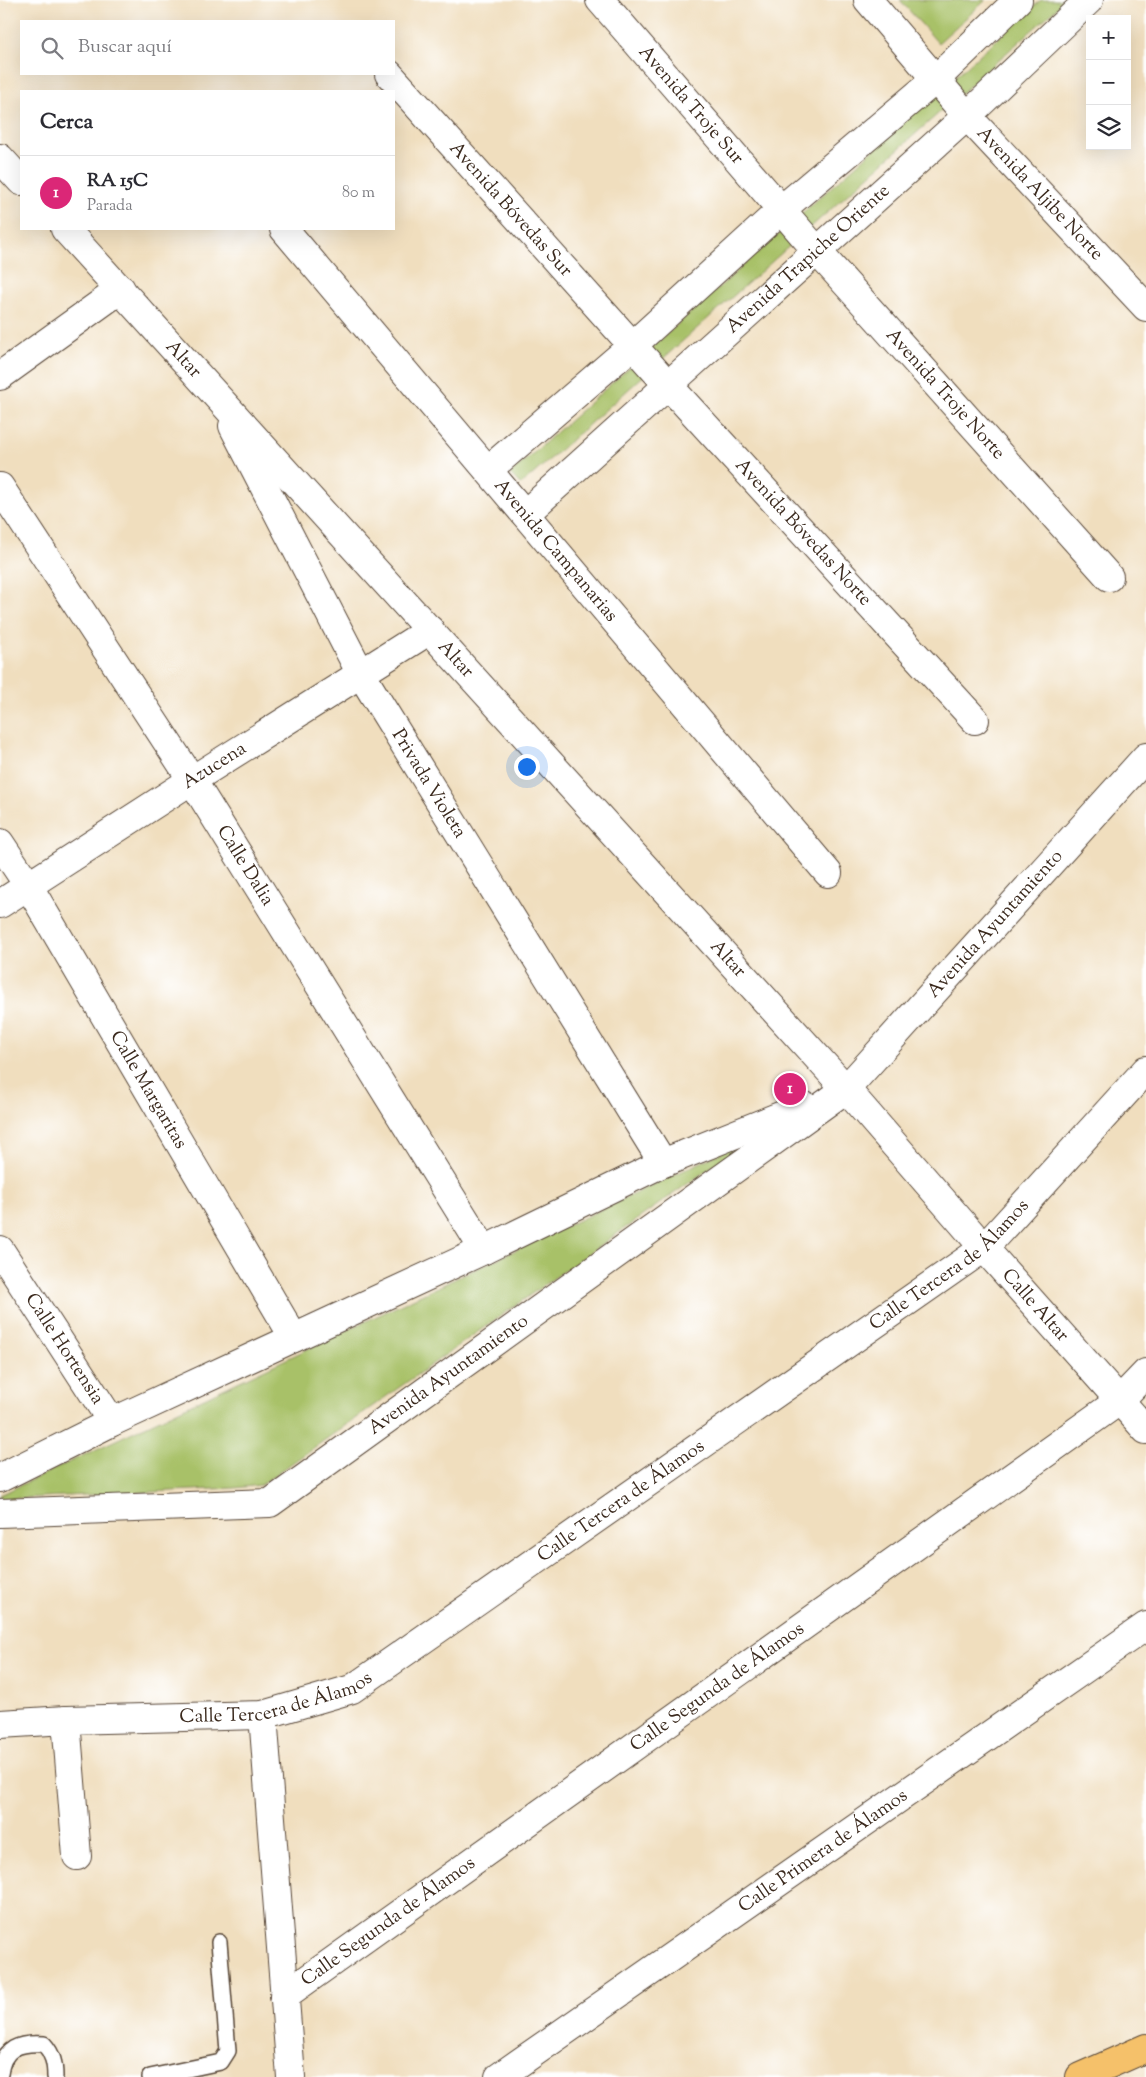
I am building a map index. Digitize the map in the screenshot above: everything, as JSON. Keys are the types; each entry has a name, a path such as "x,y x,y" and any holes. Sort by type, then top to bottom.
{"main road":[{"path":"1080,2077 1146,2048"}],"street":[{"name":"Avenida Troje Sur","path":"600,0 782,209"},
{"name":"Avenida Aljibe Norte","path":"868,0 967,116 1146,307"},
{"path":"488,470 632,345 782,209 936,78 1018,0"},
{"name":"Avenida Trapiche Oriente","path":"525,514 967,116 1089,0"},
{"name":"Avenida Bóvedas Sur","path":"391,75 632,345"},
{"path":"0,158 20,180"},
{"name":"Avenida Troje Norte","path":"782,209 1109,577"},
{"name":"Altar","path":"66,230 846,1089"},
{"name":"Avenida Campanarias","path":"285,230 828,872"},
{"path":"0,376 121,289"},
{"name":"Avenida Bóvedas Norte","path":"632,345 975,720"},
{"name":"Privada Violeta","path":"215,392 361,674 663,1163"},
{"name":"Calle Dalia","path":"0,487 192,780 484,1250"},
{"name":"Azucena","path":"0,904 430,630"},
{"name":"Avenida Ayuntamiento","path":"0,1513 270,1503 846,1089 1146,757"},
{"name":"Calle Margaritas","path":"0,843 28,885 294,1338"},
{"name":"Calle Tercera de Álamos","path":"0,1724 66,1720 263,1715 352,1689 984,1248 1146,1070"},
{"name":"Avenida Ayuntamiento","path":"0,1478 112,1422 484,1250 663,1163 846,1089"},
{"name":"Calle Altar","path":"846,1089 1146,1430"},
{"name":"Calle Hortensia","path":"0,1250 112,1422"},
{"name":"Calle Segunda de Álamos","path":"284,1996 1119,1401 1146,1373"},
{"name":"Calle Primera de Álamos","path":"500,2077 1146,1626"},
{"path":"263,1715 291,2077"},
{"path":"66,1720 77,1856"}],"lane":[{"path":"150,2077 221,2062 228,2051 219,1942"},
{"path":"0,2075 2,2060 12,2049 30,2043 44,2044 51,2053 55,2067 55,2077"}],"green space":[{"path":"900,0 986,0 938,43"},
{"path":"1041,0 1066,0 521,485 510,474"},
{"path":"754,1137 261,1485 235,1488 0,1499 0,1495"}],"place":[{"name":"RA 15C","path":"790,1089"}]}
